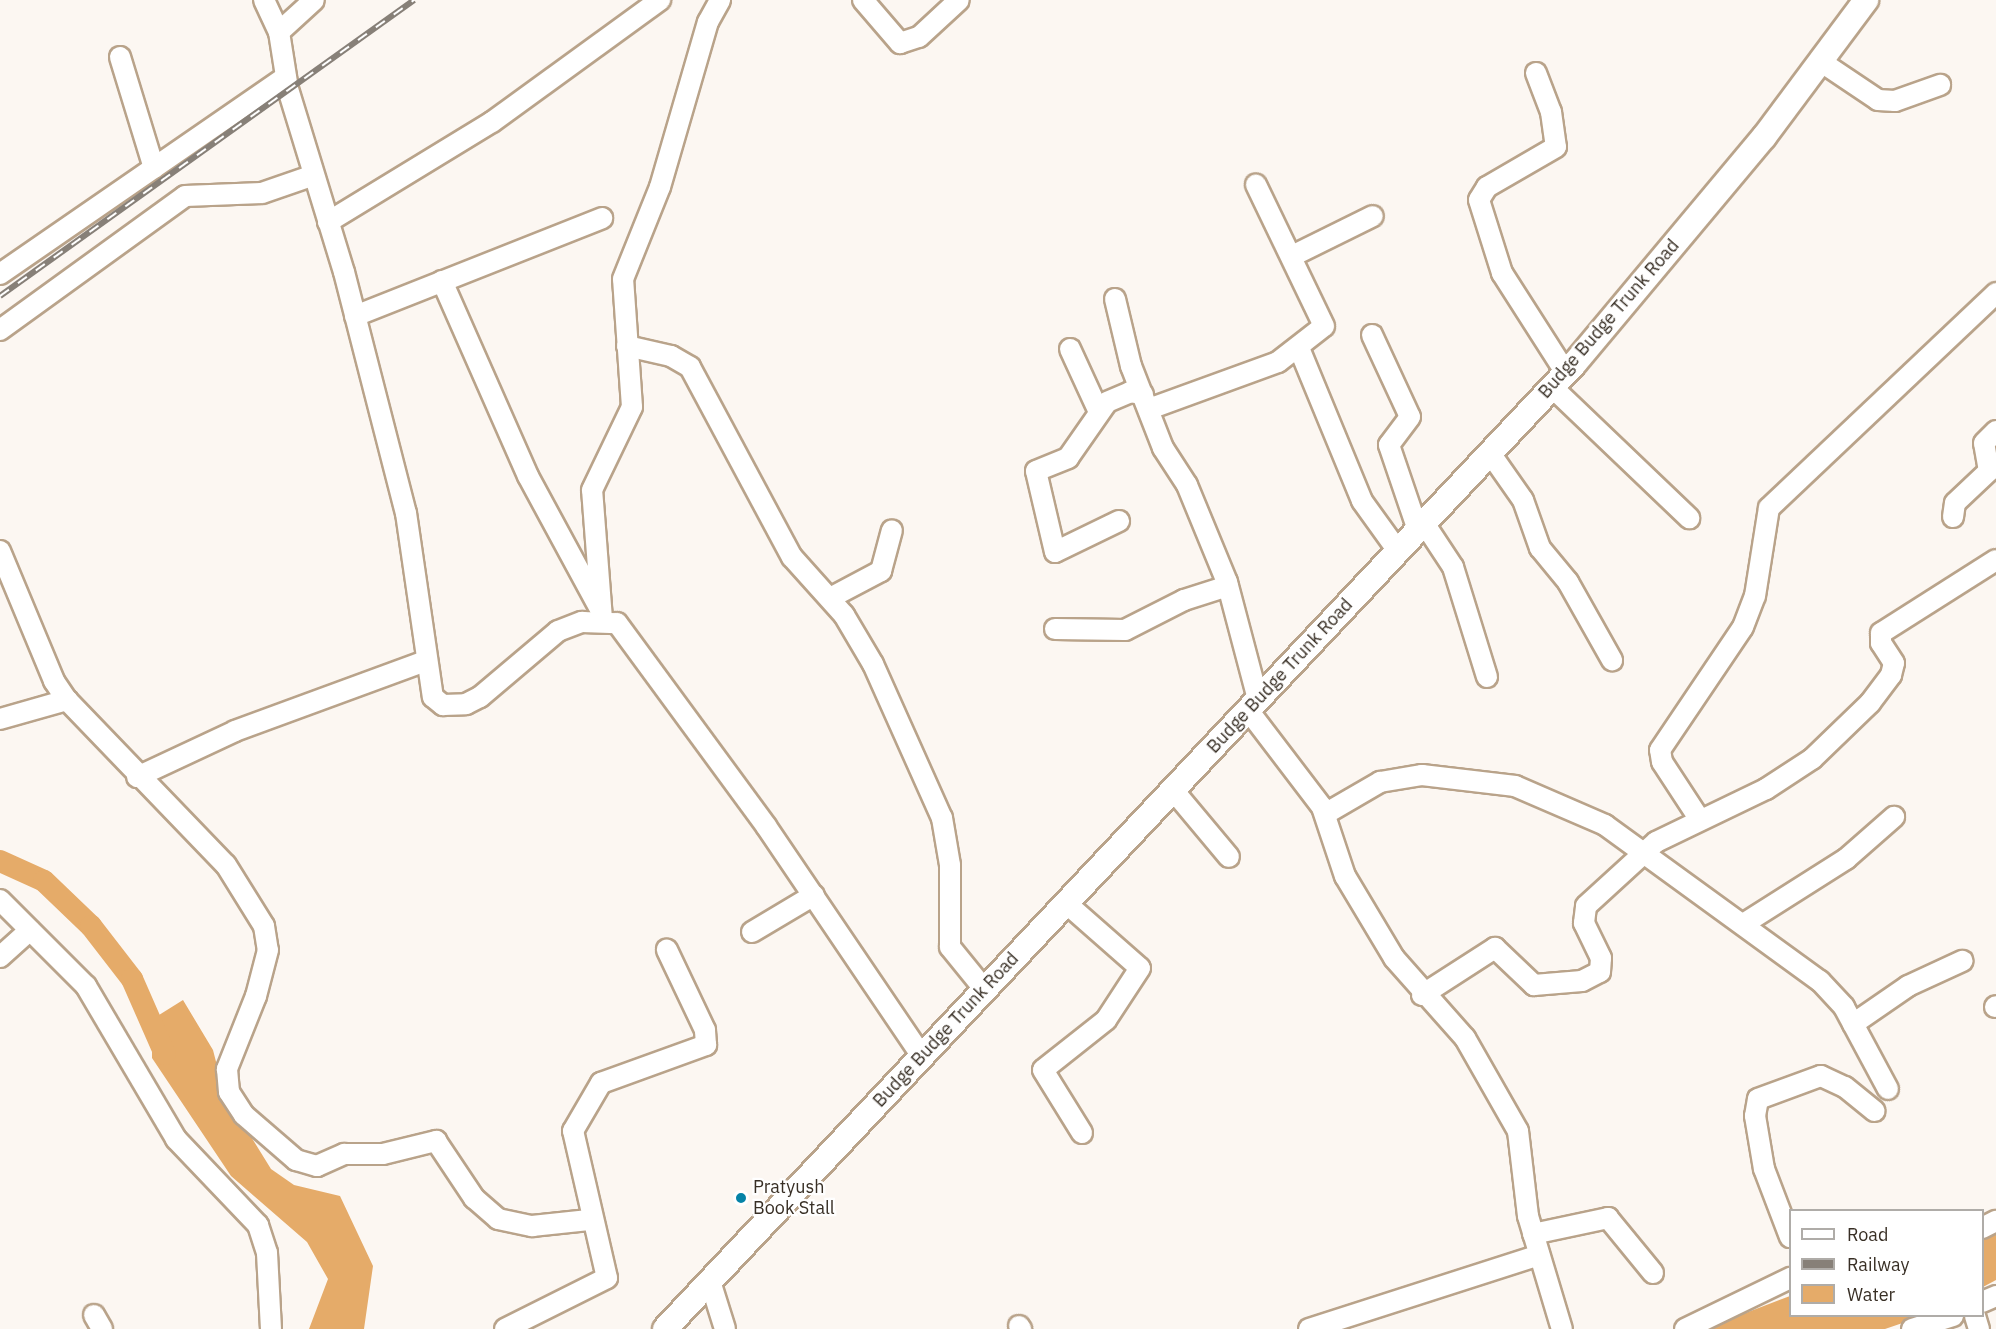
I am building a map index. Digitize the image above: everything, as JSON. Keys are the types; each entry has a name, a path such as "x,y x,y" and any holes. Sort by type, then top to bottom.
{"main road":[{"name":"Budge Budge Trunk Road","path":"665,1329 1559,380 1764,137 1866,0"}],"street":[{"path":"264,0 279,32 286,77 311,176 328,222 406,513 425,661 437,701 466,704 495,685 548,637 602,616"},
{"path":"279,32 314,0"},
{"path":"328,222 492,122 660,0"},
{"path":"602,616 592,490 632,407 623,279 660,187 708,22 720,0"},
{"path":"863,0 900,43 920,37 959,0"},
{"path":"120,57 154,168"},
{"path":"1820,62 1878,100 1895,101 1940,85"},
{"path":"1536,73 1551,112 1556,147 1487,187 1479,200 1502,273 1559,380 1689,518"},
{"path":"0,274 286,77"},
{"path":"0,330 185,196 262,193 311,176"},
{"path":"1119,521 1058,553 1036,476 1040,465 1068,458 1098,410 1118,396 1146,401 1278,362 1299,348 1325,321 1256,185"},
{"path":"1292,256 1373,216"},
{"path":"354,316 602,218"},
{"path":"442,281 528,476 602,616 623,630 814,895 922,1056"},
{"path":"1700,820 1662,762 1660,750 1743,627 1755,596 1769,508 1996,293"},
{"path":"1115,299 1146,401 1228,586 1253,705 1325,814 1346,876 1422,995 1466,1038 1518,1131 1533,1234 1562,1329"},
{"path":"1372,335 1410,417 1389,445 1421,526 1452,567 1487,677"},
{"path":"627,346 671,356 690,367 792,557 830,598 873,664 942,818 950,865 950,947 985,990"},
{"path":"1299,348 1362,501 1398,551"},
{"path":"1070,349 1098,410"},
{"path":"1953,517 1955,503 1989,471 1984,443 1996,431"},
{"path":"1490,453 1523,500 1540,548 1568,582 1612,660"},
{"path":"830,598 881,572 892,530"},
{"path":"0,551 54,681 67,700 137,777 226,865 268,939 256,996 227,1069 229,1092 244,1115 272,1142 307,1164 436,1141 474,1198 498,1219 532,1226 590,1220"},
{"path":"1422,995 1495,948 1534,985 1582,981 1600,972 1601,958 1583,913 1646,850 1700,820 1766,789 1812,759 1870,703 1891,675 1894,663 1881,633 1996,560"},
{"path":"1055,629 1125,630 1184,600 1228,586"},
{"path":"137,777 246,726 425,661"},
{"path":"0,720 67,700"},
{"path":"1325,814 1392,779 1470,777 1515,786 1605,825 1646,850 1820,981 1853,1024 1888,1089"},
{"path":"1173,789 1230,857"},
{"path":"1745,923 1846,859 1894,817"},
{"path":"752,932 814,895"},
{"path":"0,900 86,986 176,1139 258,1225 267,1253 271,1329"},
{"path":"1066,903 1140,968 1106,1020 1043,1070 1082,1133"},
{"path":"0,957 30,930"},
{"path":"507,1329 607,1278 590,1220 573,1131 588,1097 601,1083 701,1049 708,1039 668,950"},
{"path":"1853,1024 1908,986 1962,961"},
{"path":"1789,1232 1764,1169 1755,1116 1758,1099 1821,1076 1845,1087 1875,1111"},
{"path":"1533,1234 1608,1218 1653,1273"},
{"path":"1309,1329 1539,1255"},
{"path":"1685,1329 1789,1279"},
{"path":"710,1281 725,1329"},
{"path":"1912,1329 1950,1317"}],"water":[{"path":"183,1000 213,1050 224,1093 271,1169 294,1185 340,1196 373,1266 364,1329 309,1329 328,1279 307,1242 231,1176 152,1058 152,1028 159,1015"},
{"path":"1996,1219 1996,1280 1984,1286 1984,1224"},
{"path":"1789,1296 1789,1317 1920,1317 1885,1329 1704,1329"}],"waterway":[{"path":"0,861 44,881 91,926 132,979 165,1054"}],"railway":[{"path":"0,296 414,0"}],"place":[{"name":"Pratyush Book Stall","path":"741,1198"}]}
